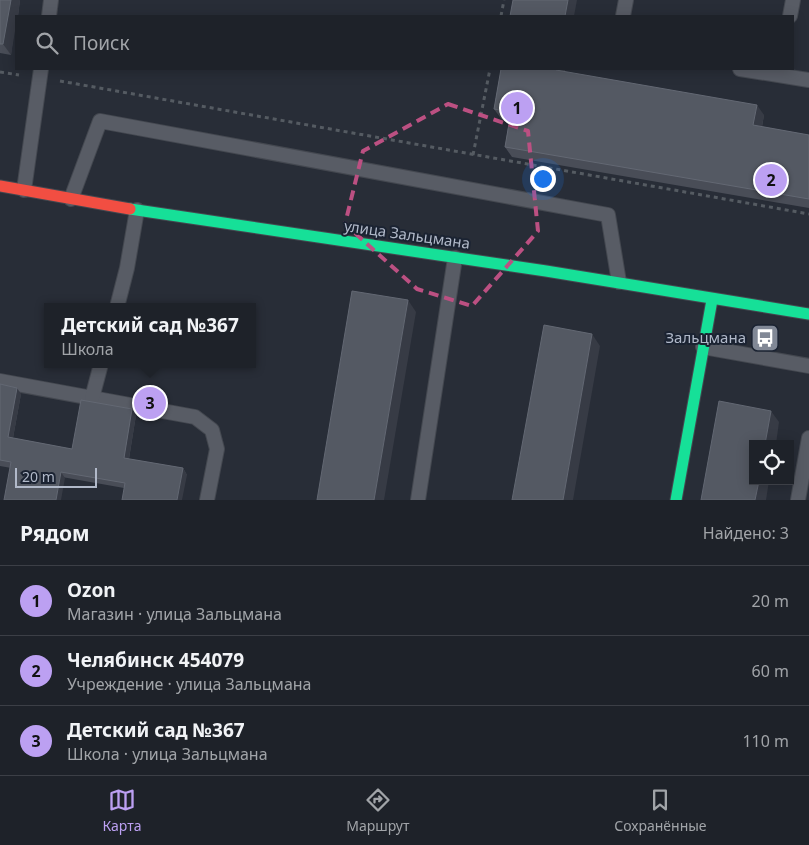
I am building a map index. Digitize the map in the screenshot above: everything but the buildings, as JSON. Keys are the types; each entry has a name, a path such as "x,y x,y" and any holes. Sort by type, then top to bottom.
{"street":[{"name":"улица Зальцмана","path":"0,186 137,210 619,282 712,300 809,314"},
{"path":"676,500 712,300"}],"lane":[{"path":"49,15 51,0"},
{"path":"623,15 626,0"},
{"path":"790,15 793,0"},
{"path":"753,70 780,72 809,80"},
{"path":"24,190 41,73"},
{"path":"70,199 100,121 608,215 619,282"},
{"path":"117,303 127,268 137,210"},
{"path":"418,500 455,258"},
{"path":"703,347 809,366"},
{"path":"92,398 100,368"},
{"path":"0,381 195,417 212,430 217,449 207,500"},
{"path":"798,500 809,438"}],"path":[{"path":"500,15 504,0"},
{"path":"474,155 490,70"},
{"path":"0,72 41,73 474,155 809,214"}],"highlighted area":[{"path":"448,104 528,131 538,231 472,306 417,289 345,224 363,151"}],"traffic: fast":[{"path":"130,209 546,271 809,314"},
{"path":"676,500 712,300"}],"traffic: jam":[{"path":"0,186 130,209"}],"place":[{"name":"Ozon","path":"517,108"},
{"name":"Челябинск 454079","path":"771,180"},
{"name":"Зальцмана","path":"765,338"},
{"name":"Детский сад №367","path":"150,403"}]}
